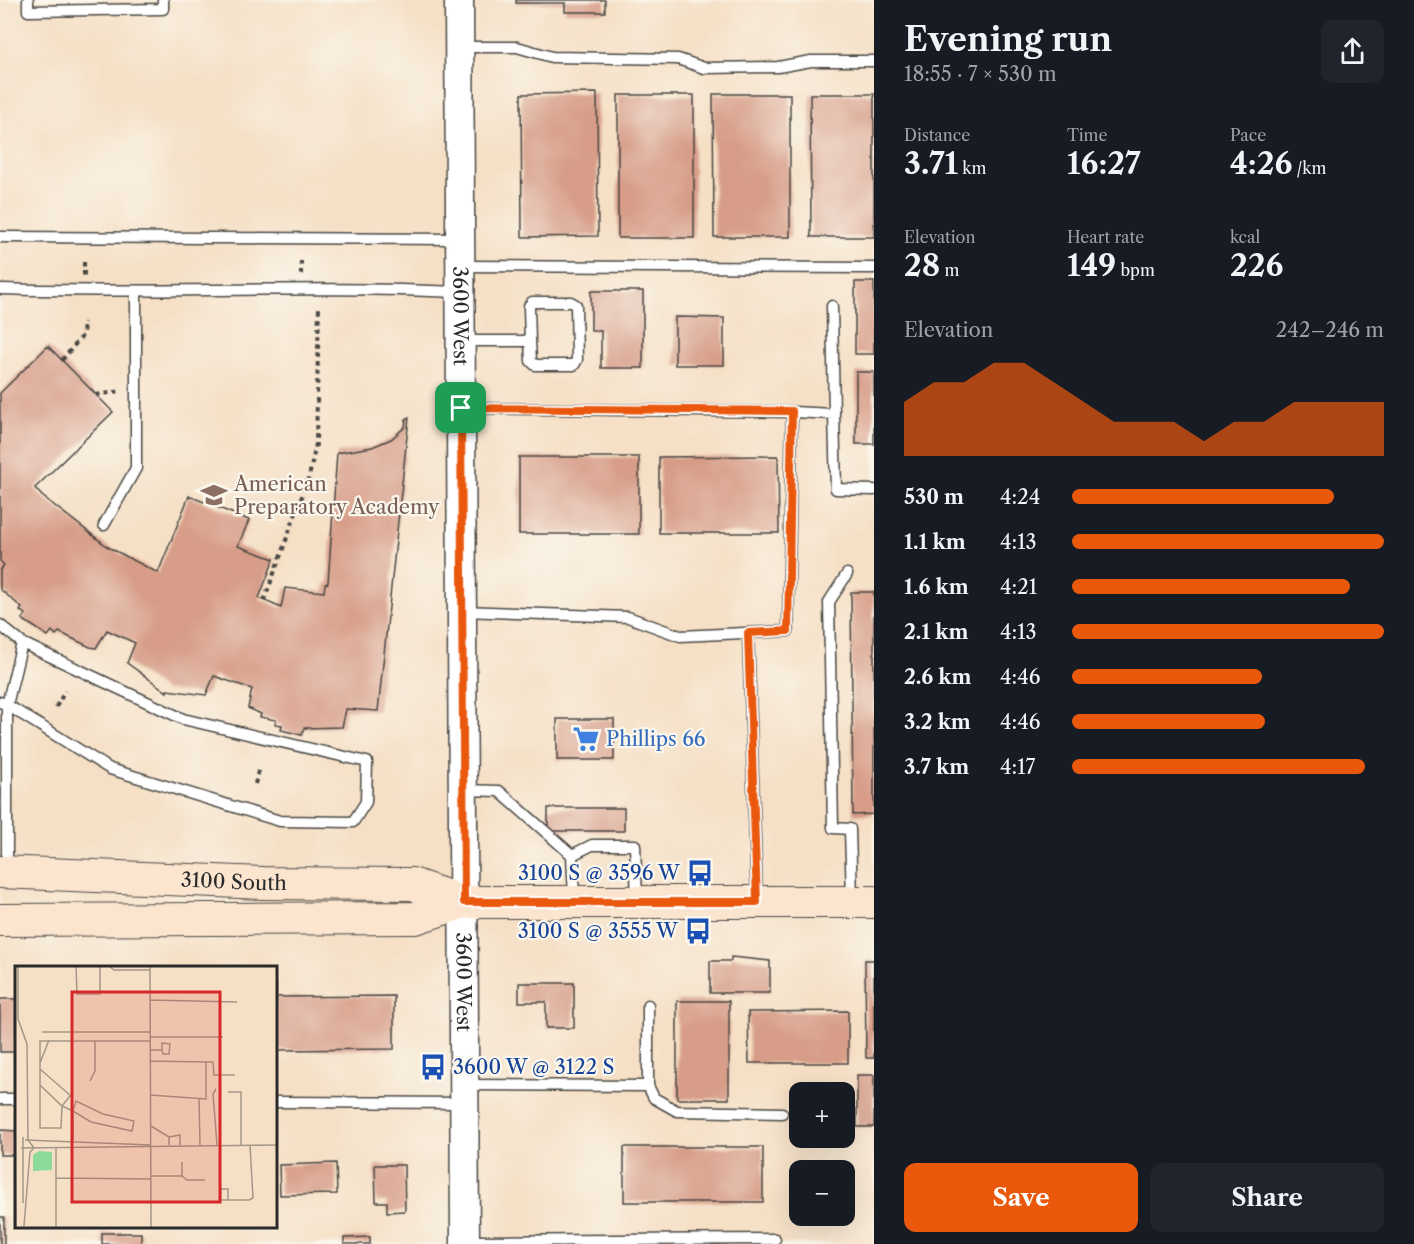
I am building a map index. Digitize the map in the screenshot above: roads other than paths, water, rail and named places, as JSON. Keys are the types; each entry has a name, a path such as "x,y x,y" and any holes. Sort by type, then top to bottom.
{"main road":[{"name":"3100 South","path":"3,872 263,883 412,884 464,902"},
{"name":"3100 South","path":"0,920 415,918 464,902 863,902"}],"street":[{"name":"3600 West","path":"459,0 465,1242"}],"lane":[{"path":"28,0 28,11 163,9 163,0"},
{"path":"459,47 517,47 552,57 678,59 704,68 778,67 810,62 874,61"},
{"path":"0,237 460,266 874,268"},
{"path":"0,289 136,291 319,289 460,266"},
{"path":"104,525 136,468 136,291"},
{"path":"532,302 571,302 576,305 577,360 574,365 535,365 531,361 530,340 529,306 532,302"},
{"path":"832,306 836,489 874,490"},
{"path":"460,341 530,340"},
{"path":"461,408 792,411 834,414"},
{"path":"462,611 628,617 680,636 788,631 792,411"},
{"path":"847,574 829,602 833,828 850,830 863,902"},
{"path":"0,626 22,643 183,718 367,762 366,802 353,822 280,821 110,769 3,704"},
{"path":"748,633 757,902"},
{"path":"3,872 3,704 22,643"},
{"path":"463,790 499,791 572,855 574,902"},
{"path":"572,855 592,845 635,845 638,902"},
{"path":"648,1005 648,1086 654,1098 677,1111 782,1113"},
{"path":"278,1102 648,1086"},
{"path":"0,1099 15,1100"},
{"path":"465,1242 775,1239"}],"place":[{"name":"American Preparatory Academy","path":"214,495"},
{"name":"Phillips 66","path":"586,739"},
{"name":"3100 S @ 3596 W","path":"700,873"},
{"name":"3100 S @ 3555 W","path":"698,931"},
{"name":"3600 W @ 3122 S","path":"433,1067"}]}
